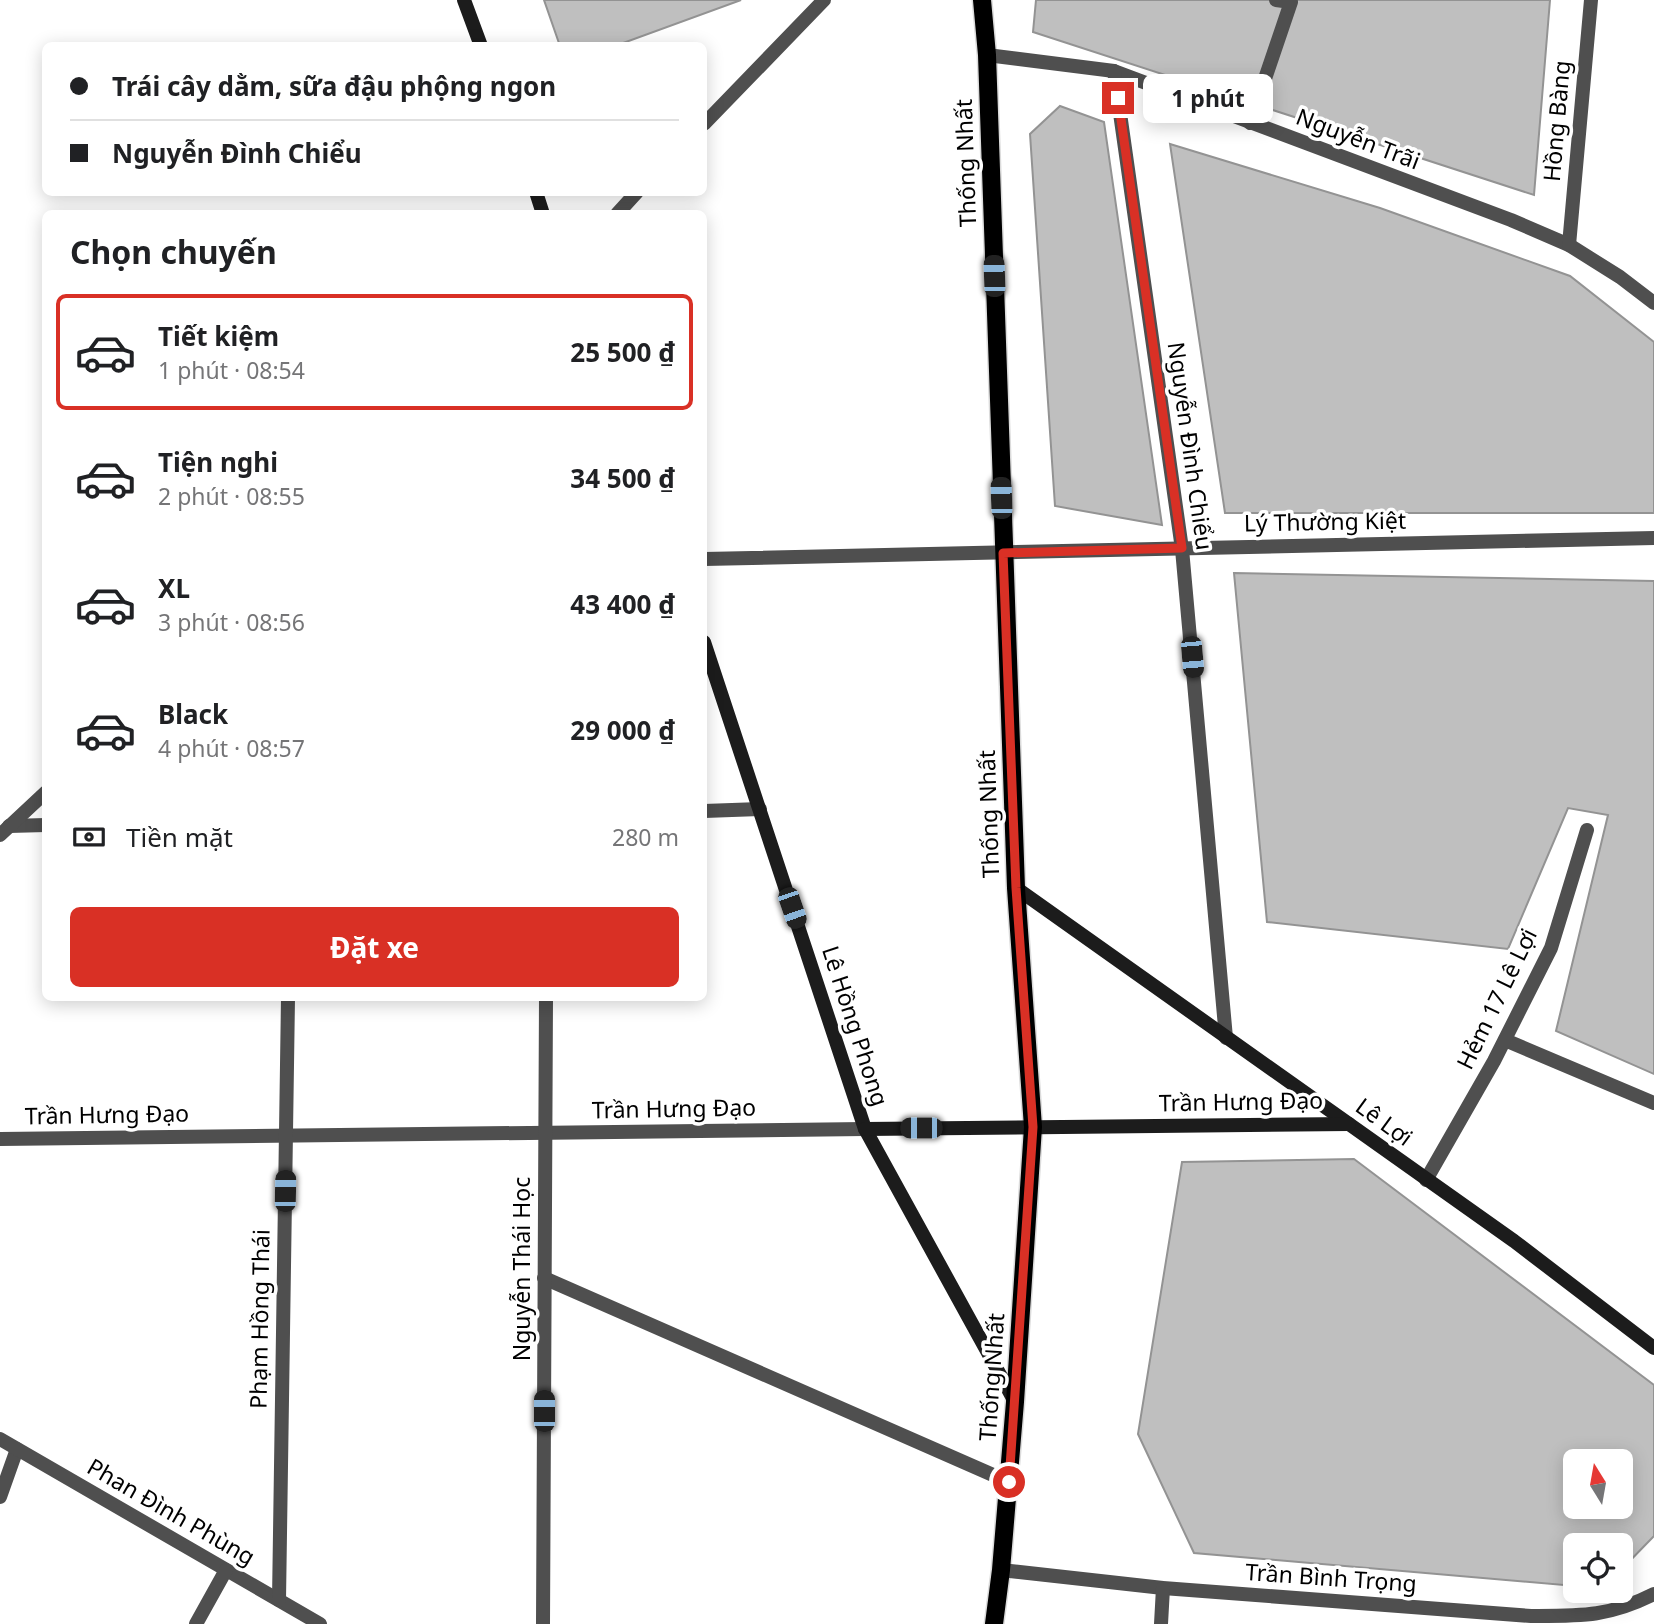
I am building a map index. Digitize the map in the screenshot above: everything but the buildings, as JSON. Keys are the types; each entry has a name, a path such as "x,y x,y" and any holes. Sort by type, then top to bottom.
{"main road":[{"name":"Thống Nhất","path":"982,0 987,55 1016,888 1033,1127 1009,1482 994,1624"}],"street":[{"path":"464,0 480,42"},
{"path":"707,121 824,0"},
{"path":"1250,123 1291,2 1276,0"},
{"name":"Hồng Bàng","path":"1569,245 1591,0"},
{"name":"Nguyễn Trãi","path":"987,55 1114,71 1511,220 1569,245 1620,277 1654,303"},
{"name":"Nguyễn Đình Chiểu","path":"1114,71 1182,548 1226,1038"},
{"path":"621,210 634,196"},
{"name":"Lý Thường Kiệt","path":"707,559 1654,538"},
{"name":"Lê Hồng Phong","path":"707,651 865,1129 1015,1402"},
{"path":"5,830 42,796"},
{"path":"707,811 760,809"},
{"path":"5,830 42,825"},
{"name":"Hẻm 17 Lê Lợi","path":"1426,1180 1505,1040 1551,948 1587,830"},
{"name":"Lê Lợi","path":"1016,888 1514,1241 1654,1348"},
{"name":"Phạm Hồng Thái","path":"279,1600 288,1001"},
{"name":"Nguyễn Thái Học","path":"543,1624 546,1001"},
{"path":"1505,1040 1654,1103"},
{"name":"Trần Hưng Đạo","path":"0,1139 1349,1124"},
{"path":"544,1278 1009,1482"},
{"name":"Phan Đình Phùng","path":"0,1439 320,1624"},
{"path":"0,1497 17,1449"},
{"path":"196,1624 226,1570"},
{"name":"Trần Bình Trọng","path":"1001,1570 1163,1588 1531,1616 1582,1616 1627,1608 1654,1594"},
{"path":"1161,1624 1163,1588"}],"route":[{"path":"1009,1482 1033,1127 1016,888 1003,553 1182,548 1118,98"}]}
